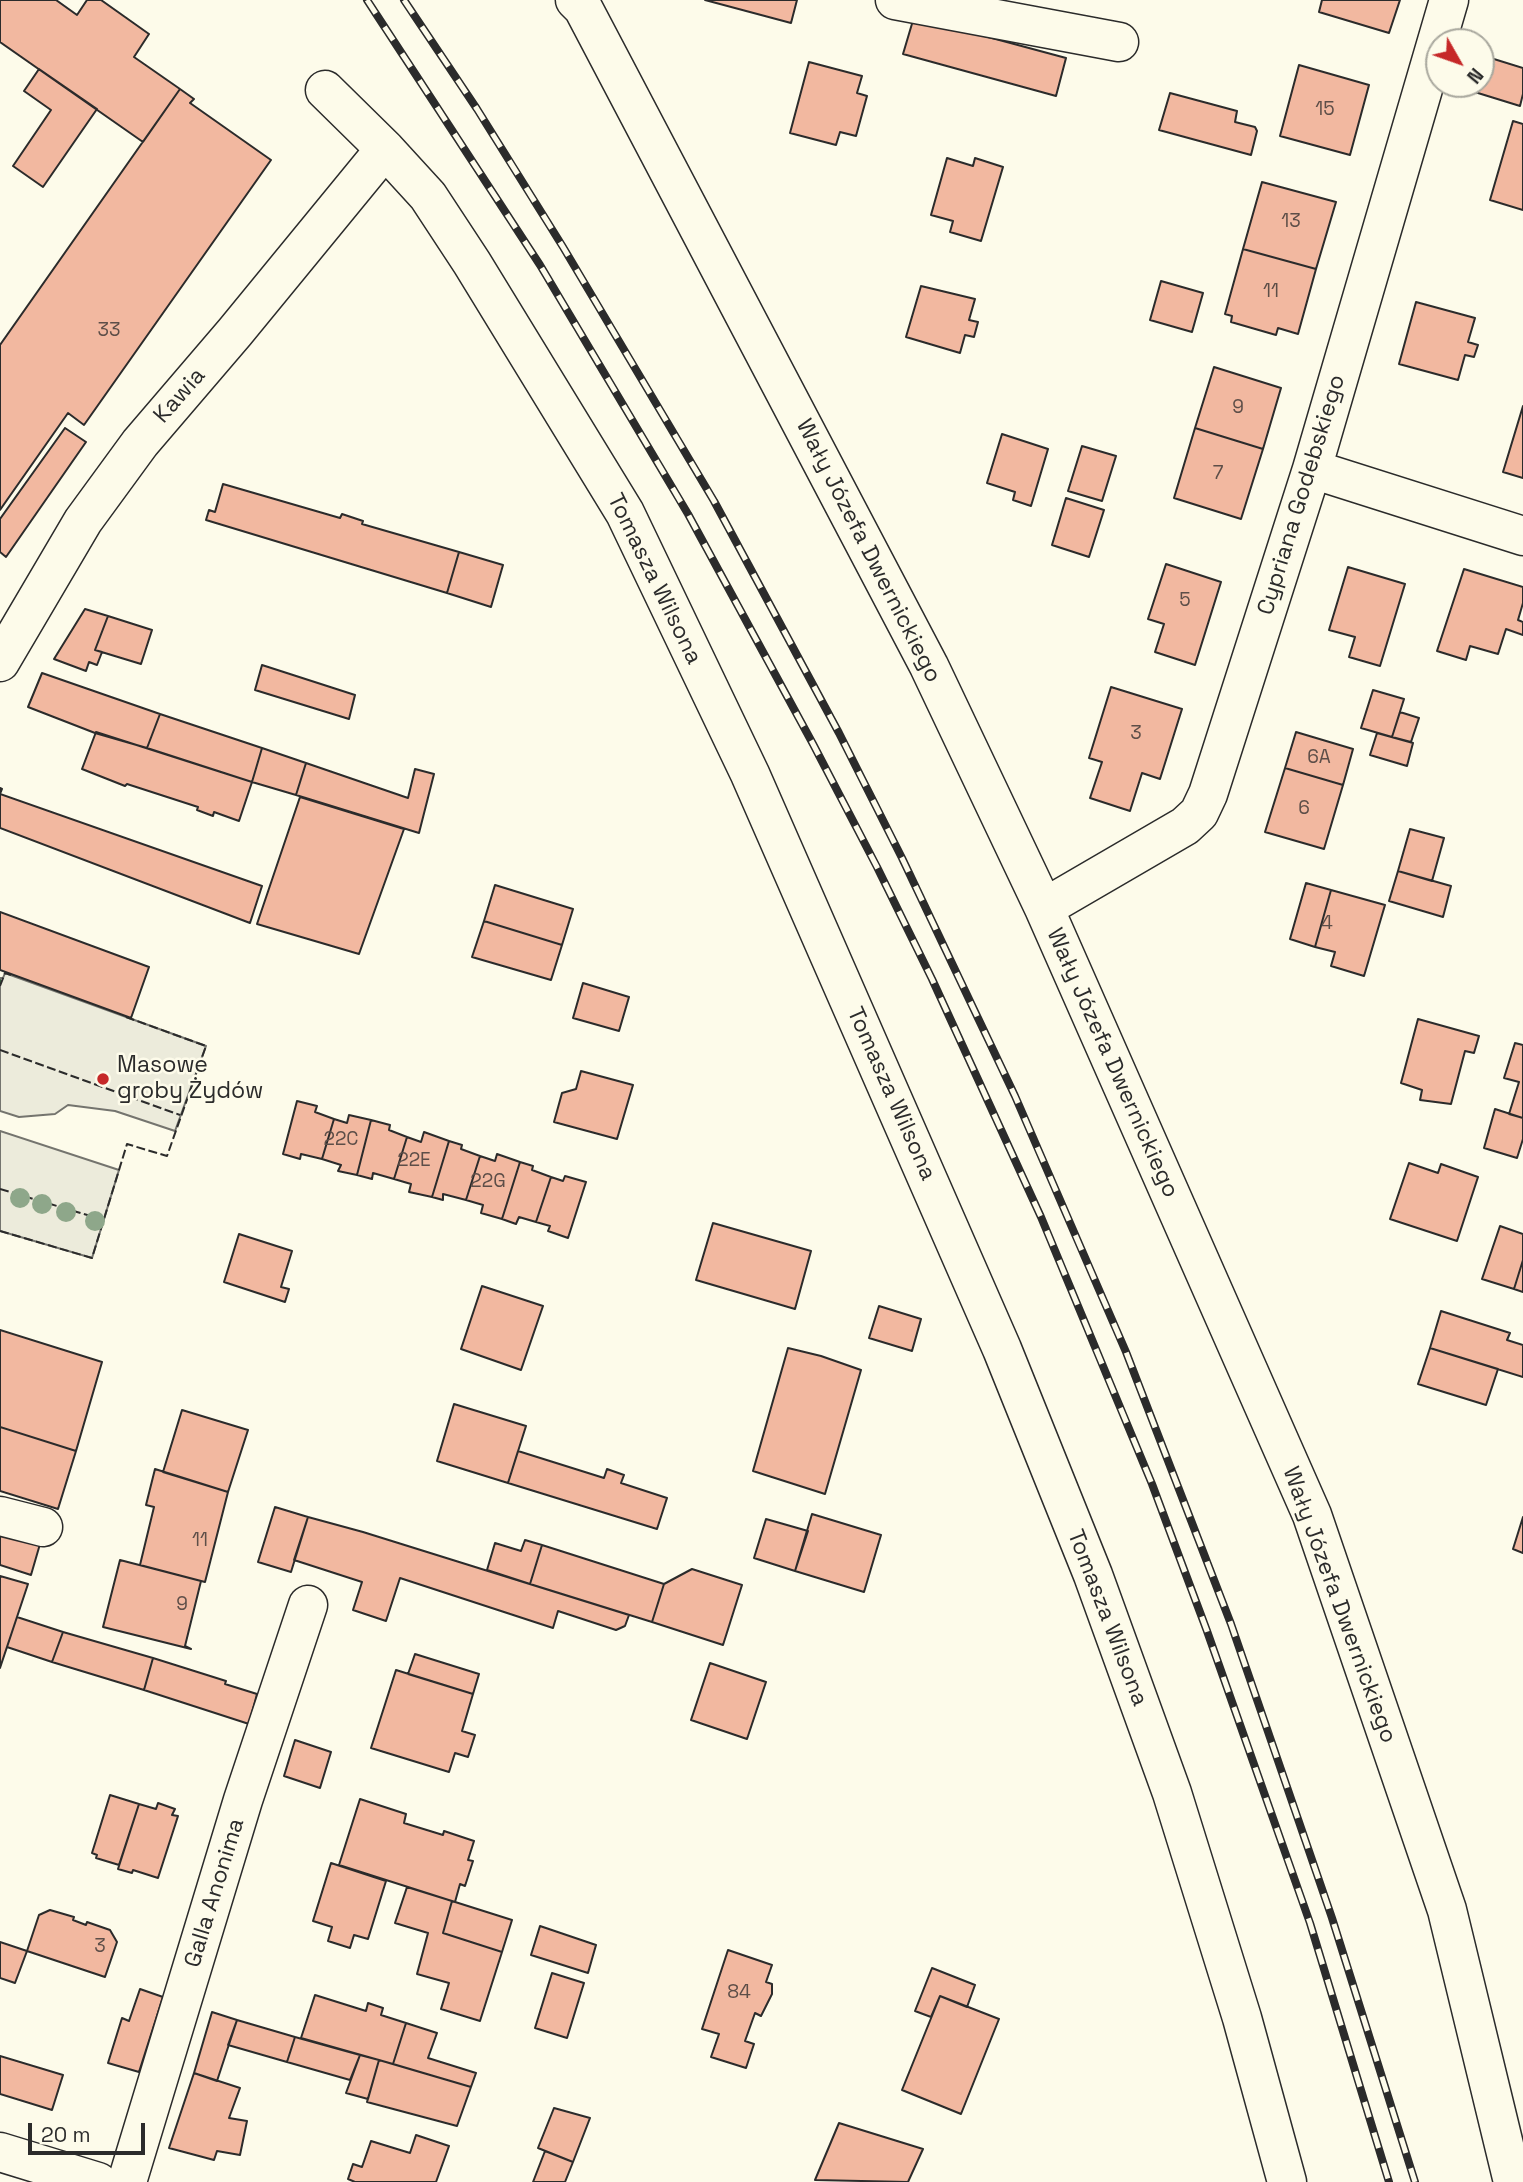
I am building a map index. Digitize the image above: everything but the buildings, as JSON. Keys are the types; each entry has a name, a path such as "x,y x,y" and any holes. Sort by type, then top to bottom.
{"street":[{"path":"895,0 1119,42"},
{"name":"Cypriana Godebskiego","path":"1044,908 1185,826 1199,813 1208,794 1312,469 1449,0"},
{"name":"Wały Józefa Dwernickiego","path":"581,3 929,666 1044,908 1312,1515 1447,1910 1513,2182"},
{"name":"Tomasza Wilsona","path":"325,90 428,196 625,513 750,774 1002,1349 1102,1600 1172,1793 1242,2018 1287,2182"},
{"name":"Kawia","path":"0,662 83,521 140,443 385,149"},
{"path":"1312,469 1523,536"},
{"path":"0,1516 43,1527"},
{"name":"Galla Anonima","path":"127,2182 243,1800 308,1605"},
{"path":"0,2152 98,2182"}],"shaded area":[{"path":"5,973 206,1046 175,1131 115,1111 68,1105 55,1114 19,1117 0,1111 0,978 3,978"},
{"path":"0,1131 119,1170 92,1258 0,1231"}],"railway":[{"path":"367,0 540,265 688,514 813,744 932,979 1041,1217 1152,1484 1310,1923 1389,2182"},
{"path":"404,0 477,109 563,247 714,501 839,733 902,858 1015,1096 1126,1352 1231,1624 1332,1918 1415,2182"}],"fence":[{"path":"0,986 5,973 11,975"},
{"path":"0,1231 92,1258 127,1144 167,1156 206,1046 126,1017"},
{"path":"0,1050 180,1115"},
{"path":"0,1189 104,1220"}],"place":[{"name":"Masowe groby Żydów","path":"103,1079"}]}
